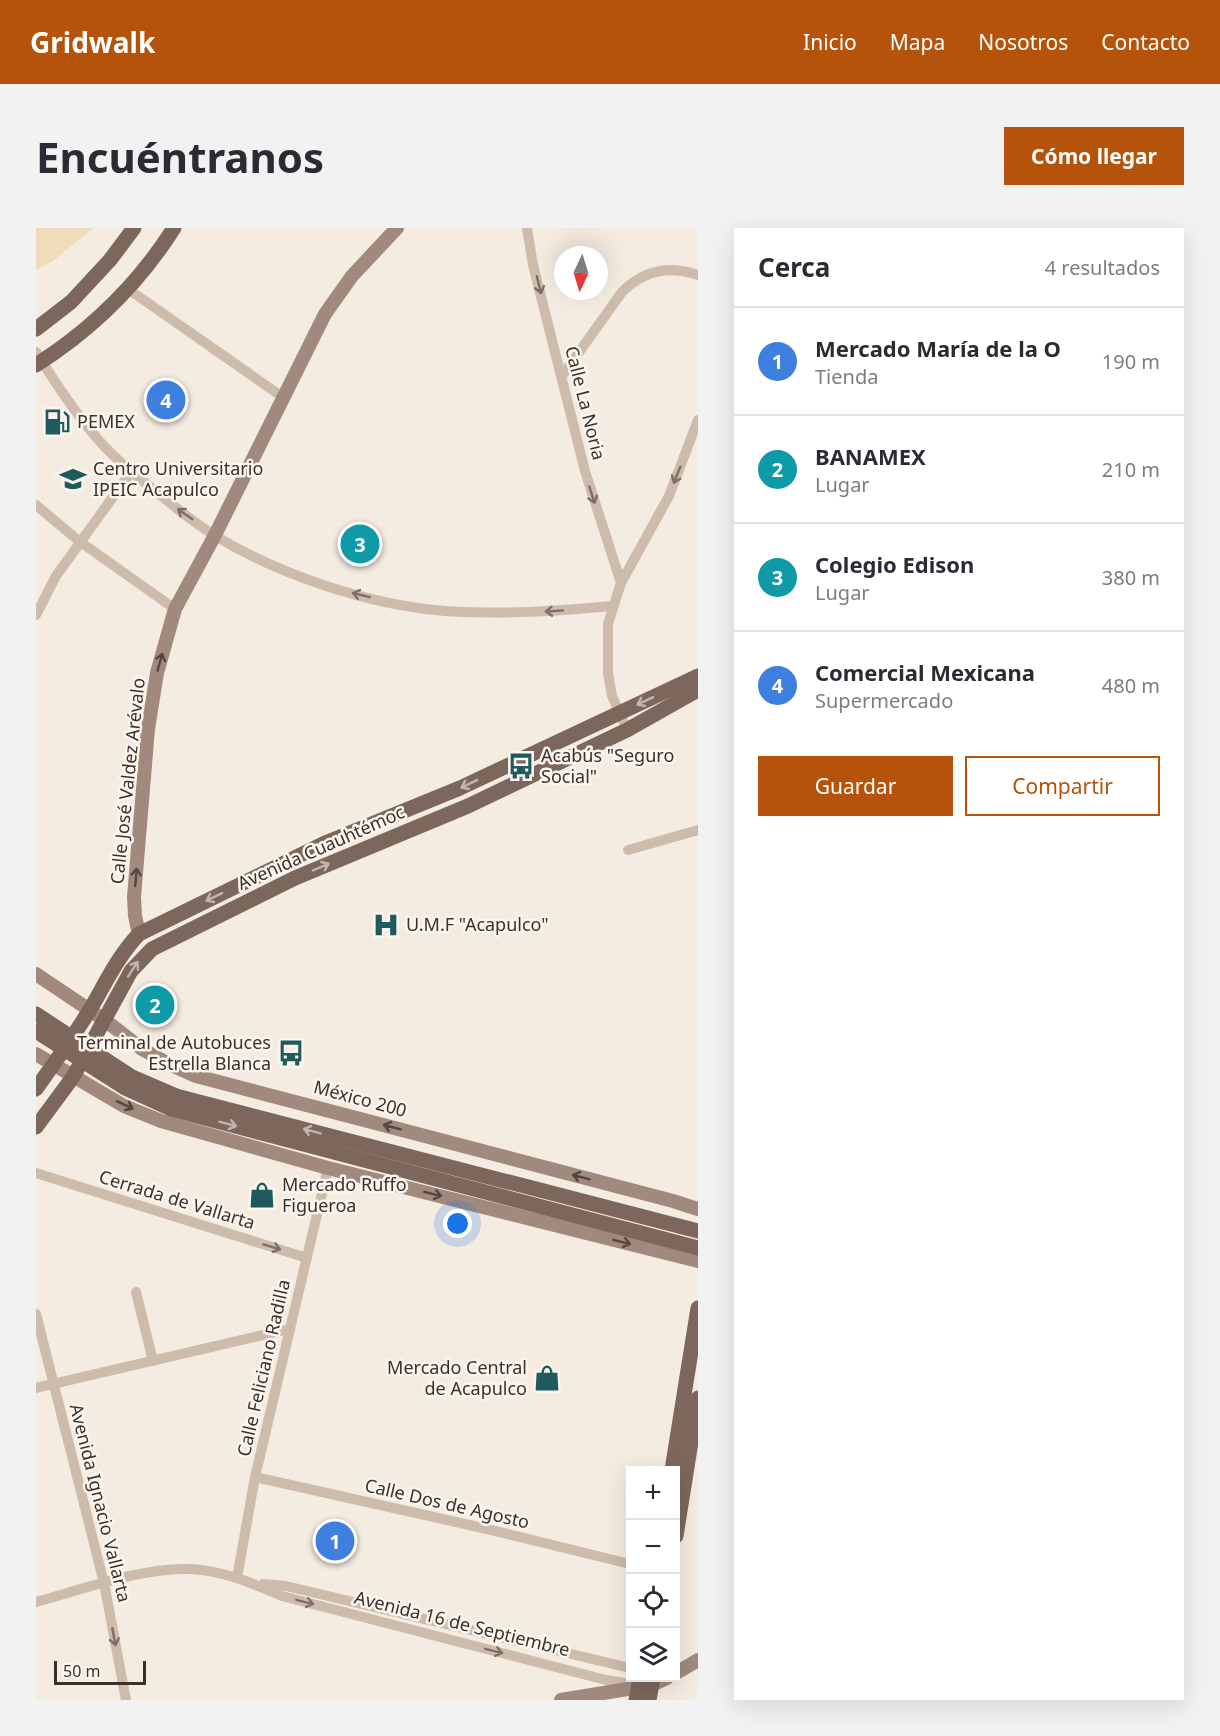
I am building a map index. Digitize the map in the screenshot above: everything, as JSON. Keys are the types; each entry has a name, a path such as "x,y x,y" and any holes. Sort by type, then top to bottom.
{"main road":[{"path":"36,329 71,302 110,260 134,228"},
{"path":"38,359 89,326 128,289 159,251 174,228"},
{"name":"Avenida Cuauhtémoc","path":"36,1089 89,1010 118,960 139,934 323,844 460,788 698,676"},
{"name":"Avenida Cuauhtémoc","path":"36,1127 74,1077 131,971 152,949 295,878 468,806 627,730 698,690"},
{"path":"36,1014 173,1102 696,1231"},
{"path":"36,1031 125,1088 696,1252"},
{"path":"673,1466 698,1308"},
{"path":"678,1520 698,1398"}],"street":[{"name":"Calle José Valdez Arévalo","path":"139,934 134,897 148,729 157,673 176,609 325,314 352,276 397,228"},
{"name":"Calle La Noria","path":"527,228 585,471 621,583"},
{"path":"562,376 622,292 634,281 649,273 666,269 684,270 698,275"},
{"path":"128,289 284,398"},
{"path":"38,359 97,439 131,472 173,506 215,535 276,566 330,587 386,602 444,611 497,613 613,606"},
{"path":"627,730 612,696 608,673 608,624 621,583 669,496 698,420"},
{"path":"692,439 698,452"},
{"path":"36,615 56,576 131,472"},
{"path":"36,505 79,542 176,609"},
{"path":"628,850 698,830"},
{"name":"México 200","path":"36,974 167,1064 206,1079 698,1209"},
{"path":"36,1054 124,1106 161,1121 328,1168 696,1252"},
{"name":"Calle Feliciano Radilla","path":"237,1578 255,1478 328,1168"},
{"name":"Cerrada de Vallarta","path":"36,1173 307,1258"},
{"path":"136,1292 153,1361"},
{"name":"Avenida Ignacio Vallarta","path":"36,1314 104,1583 126,1700"},
{"path":"36,1388 289,1329"},
{"name":"Calle Dos de Agosto","path":"255,1478 626,1563"},
{"name":"Avenida 16 de Septiembre","path":"36,1602 104,1583 164,1570 190,1569 237,1578 282,1596 606,1680 645,1687"},
{"name":"Avenida 16 de Septiembre","path":"250,1582 286,1586 626,1667"},
{"path":"386,1623 389,1611"},
{"path":"680,1670 698,1660"},
{"path":"564,1700 645,1687"}],"sand":[{"path":"36,228 93,228 53,261 36,270"}],"place":[{"name":"Comercial Mexicana","path":"166,400"},
{"name":"PEMEX","path":"57,422"},
{"name":"Centro Universitario IPEIC Acapulco","path":"73,479"},
{"name":"Colegio Edison","path":"360,544"},
{"name":"Acabús \"Seguro Social\"","path":"521,766"},
{"name":"U.M.F \"Acapulco\"","path":"386,925"},
{"name":"BANAMEX","path":"155,1005"},
{"name":"Terminal de Autobuces Estrella Blanca","path":"291,1053"},
{"name":"Mercado Ruffo Figueroa","path":"262,1195"},
{"name":"Mercado Central de Acapulco","path":"547,1378"},
{"name":"Mercado María de la O","path":"335,1541"}]}
